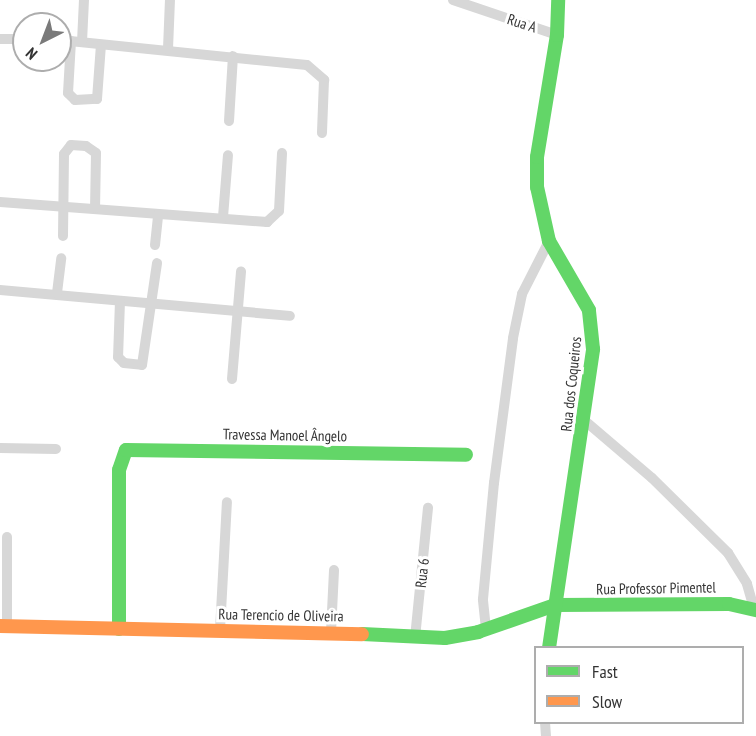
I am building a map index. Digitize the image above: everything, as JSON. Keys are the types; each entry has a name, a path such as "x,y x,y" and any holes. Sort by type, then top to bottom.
{"street":[{"path":"72,38 84,0"},
{"path":"168,49 170,0"},
{"name":"Rua A","path":"453,0 557,35"},
{"name":"Rua dos Coqueiros","path":"549,646 584,420 593,326 579,289 549,241 539,210 537,157 557,35 558,0"},
{"path":"72,41 307,64 320,73 324,80 322,133"},
{"path":"69,72 68,93 75,100 97,99 102,45"},
{"path":"229,121 233,56"},
{"path":"63,236 64,154 74,144 86,146 96,153 95,208"},
{"path":"0,202 267,222 276,218 282,153"},
{"path":"223,217 228,155"},
{"path":"155,245 158,214"},
{"path":"486,629 483,599 494,483 518,310 522,294 549,241"},
{"path":"57,293 61,258"},
{"path":"120,301 117,354 122,362 132,364 145,362 157,263"},
{"path":"232,379 241,271"},
{"path":"0,290 57,293 152,305 290,316"},
{"path":"584,420 652,478 728,553 747,584 755,609"},
{"path":"0,448 56,449"},
{"name":"Travessa Manoel Ângelo","path":"119,629 119,470 121,458 130,448 466,455"},
{"path":"220,630 227,502"},
{"name":"Rua 6","path":"415,638 428,508"},
{"path":"4,626 8,537"},
{"path":"331,632 334,570"},
{"name":"Rua Professor Pimentel","path":"555,605 729,604 755,609"},
{"name":"Rua Terencio de Oliveira","path":"4,626 331,632 415,638 459,637 555,605"}],"traffic: fast":[{"path":"549,646 593,349 589,310 549,241 537,187 537,157 557,35 558,0"},
{"path":"119,629 119,470 126,450 466,455"},
{"path":"362,634 445,638 478,632 555,605 729,604 756,610"}],"traffic: slow":[{"path":"0,626 362,634"}]}
